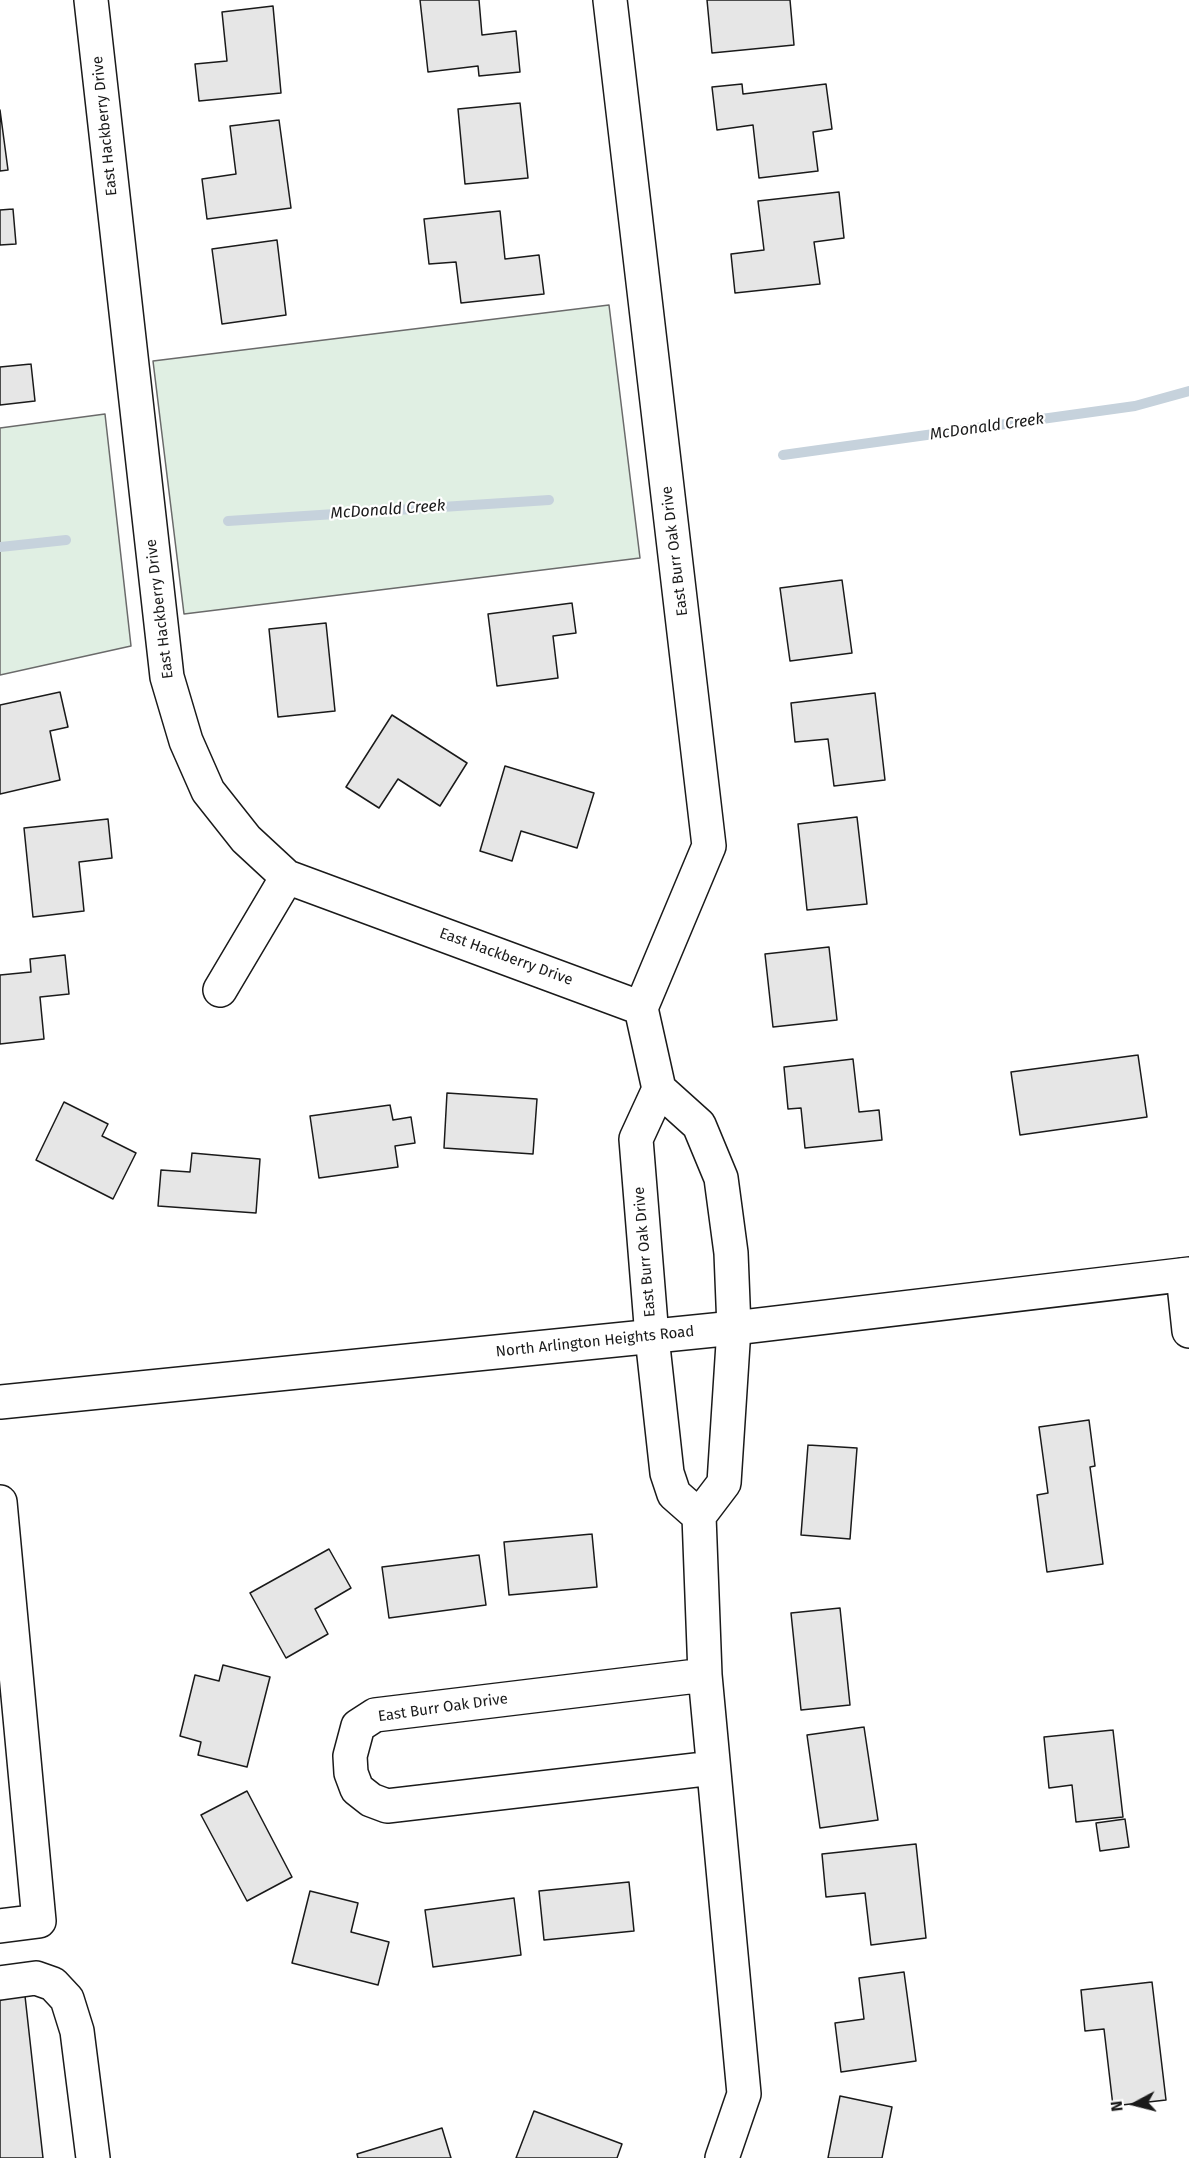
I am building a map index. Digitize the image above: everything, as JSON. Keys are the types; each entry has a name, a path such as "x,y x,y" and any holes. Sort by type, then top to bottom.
{"street":[{"name":"East Hackberry Drive","path":"91,0 167,677 186,741 208,791 246,839 288,877 641,1008"},
{"name":"East Burr Oak Drive","path":"610,0 709,846 641,1008"},
{"path":"220,990 288,877"},
{"path":"641,1008 659,1089 699,1125 721,1178 731,1254 734,1328 724,1483 699,1516 705,1675 744,2094 722,2158"},
{"name":"East Burr Oak Drive","path":"659,1089 636,1139 652,1336 667,1473 674,1494 699,1516"},
{"path":"1186,1274 1189,1332"},
{"name":"North Arlington Heights Road","path":"0,1402 734,1328 1186,1274"},
{"path":"0,1502 39,1921 0,1926"},
{"name":"East Burr Oak Drive","path":"705,1675 375,1715 358,1726 350,1756 351,1773 357,1788 371,1800 387,1806 713,1768"},
{"path":"0,1983 36,1978 53,1984 67,1999 77,2031 93,2158"}],"green space":[{"path":"609,305 640,558 184,614 153,361"},
{"path":"105,414 131,646 0,675 0,428"}],"building":[{"path":"420,0 479,0 482,35 516,31 520,72 479,76 478,66 428,72"},
{"path":"707,0 790,0 794,45 712,53"},
{"path":"273,6 281,93 199,101 195,64 227,61 222,12"},
{"path":"742,84 743,94 826,84 832,129 813,132 818,171 759,178 753,125 717,130 712,87"},
{"path":"520,103 528,178 465,184 458,109"},
{"path":"0,110 8,170 0,171"},
{"path":"279,120 291,208 207,219 202,179 236,174 230,126"},
{"path":"839,192 844,238 814,242 820,284 735,293 731,254 764,250 758,201"},
{"path":"13,209 16,244 0,245 0,210"},
{"path":"500,211 505,259 539,255 544,294 461,303 456,262 429,264 424,219"},
{"path":"277,240 286,315 222,324 212,249"},
{"path":"31,364 35,401 0,405 0,367"},
{"path":"842,580 852,653 790,661 780,588"},
{"path":"572,603 576,633 553,636 558,678 497,686 488,614"},
{"path":"326,623 335,711 278,717 269,629"},
{"path":"60,692 68,727 50,731 60,780 0,794 0,705"},
{"path":"875,693 885,780 834,786 828,739 795,742 791,703"},
{"path":"392,715 467,763 440,806 398,779 379,808 346,787"},
{"path":"505,766 594,793 577,848 521,831 512,861 480,851"},
{"path":"857,817 867,904 807,910 798,824"},
{"path":"108,819 112,858 79,862 84,911 33,917 24,828"},
{"path":"829,947 837,1020 773,1027 765,954"},
{"path":"65,955 69,994 40,997 44,1039 0,1044 0,975 31,972 30,959"},
{"path":"1138,1055 1147,1117 1020,1135 1011,1072"},
{"path":"853,1059 859,1112 879,1110 882,1140 805,1148 801,1108 788,1109 784,1067"},
{"path":"447,1093 537,1099 533,1154 444,1148"},
{"path":"64,1102 108,1124 102,1136 136,1153 113,1199 36,1160"},
{"path":"390,1105 393,1120 411,1117 415,1143 395,1146 398,1167 319,1178 310,1116"},
{"path":"192,1153 260,1159 256,1213 158,1206 161,1170 190,1172"},
{"path":"1089,1420 1095,1466 1090,1467 1103,1564 1047,1572 1037,1495 1048,1493 1039,1427"},
{"path":"808,1445 857,1448 850,1539 801,1535"},
{"path":"592,1534 597,1587 509,1595 504,1542"},
{"path":"329,1549 351,1588 315,1609 328,1634 286,1658 250,1593"},
{"path":"479,1555 486,1605 389,1618 382,1567"},
{"path":"840,1608 850,1705 801,1710 791,1613"},
{"path":"223,1665 270,1677 247,1767 198,1755 201,1742 180,1736 195,1675 219,1681"},
{"path":"864,1727 878,1820 820,1828 807,1735"},
{"path":"1113,1730 1123,1817 1076,1822 1072,1785 1049,1788 1044,1737"},
{"path":"247,1791 292,1877 247,1901 201,1815"},
{"path":"1125,1819 1129,1847 1100,1851 1096,1823"},
{"path":"916,1844 926,1938 871,1945 865,1893 826,1897 822,1854"},
{"path":"629,1882 634,1931 544,1940 539,1891"},
{"path":"310,1891 358,1903 351,1932 389,1942 378,1985 292,1963"},
{"path":"514,1898 521,1955 433,1967 425,1910"},
{"path":"904,1972 916,2061 841,2072 835,2023 864,2019 859,1978"},
{"path":"1152,1982 1166,2100 1113,2106 1104,2029 1085,2031 1081,1990"},
{"path":"25,1996 43,2158 0,2158 0,1999"},
{"path":"840,2096 892,2107 882,2158 828,2158"},
{"path":"534,2111 622,2144 617,2158 516,2158"},
{"path":"442,2128 451,2158 358,2158 357,2154"}],"waterway":[{"name":"McDonald Creek","path":"783,455 1135,406 1189,391"},
{"name":"McDonald Creek","path":"228,521 549,500"},
{"name":"McDonald Creek","path":"0,547 66,540"}]}
